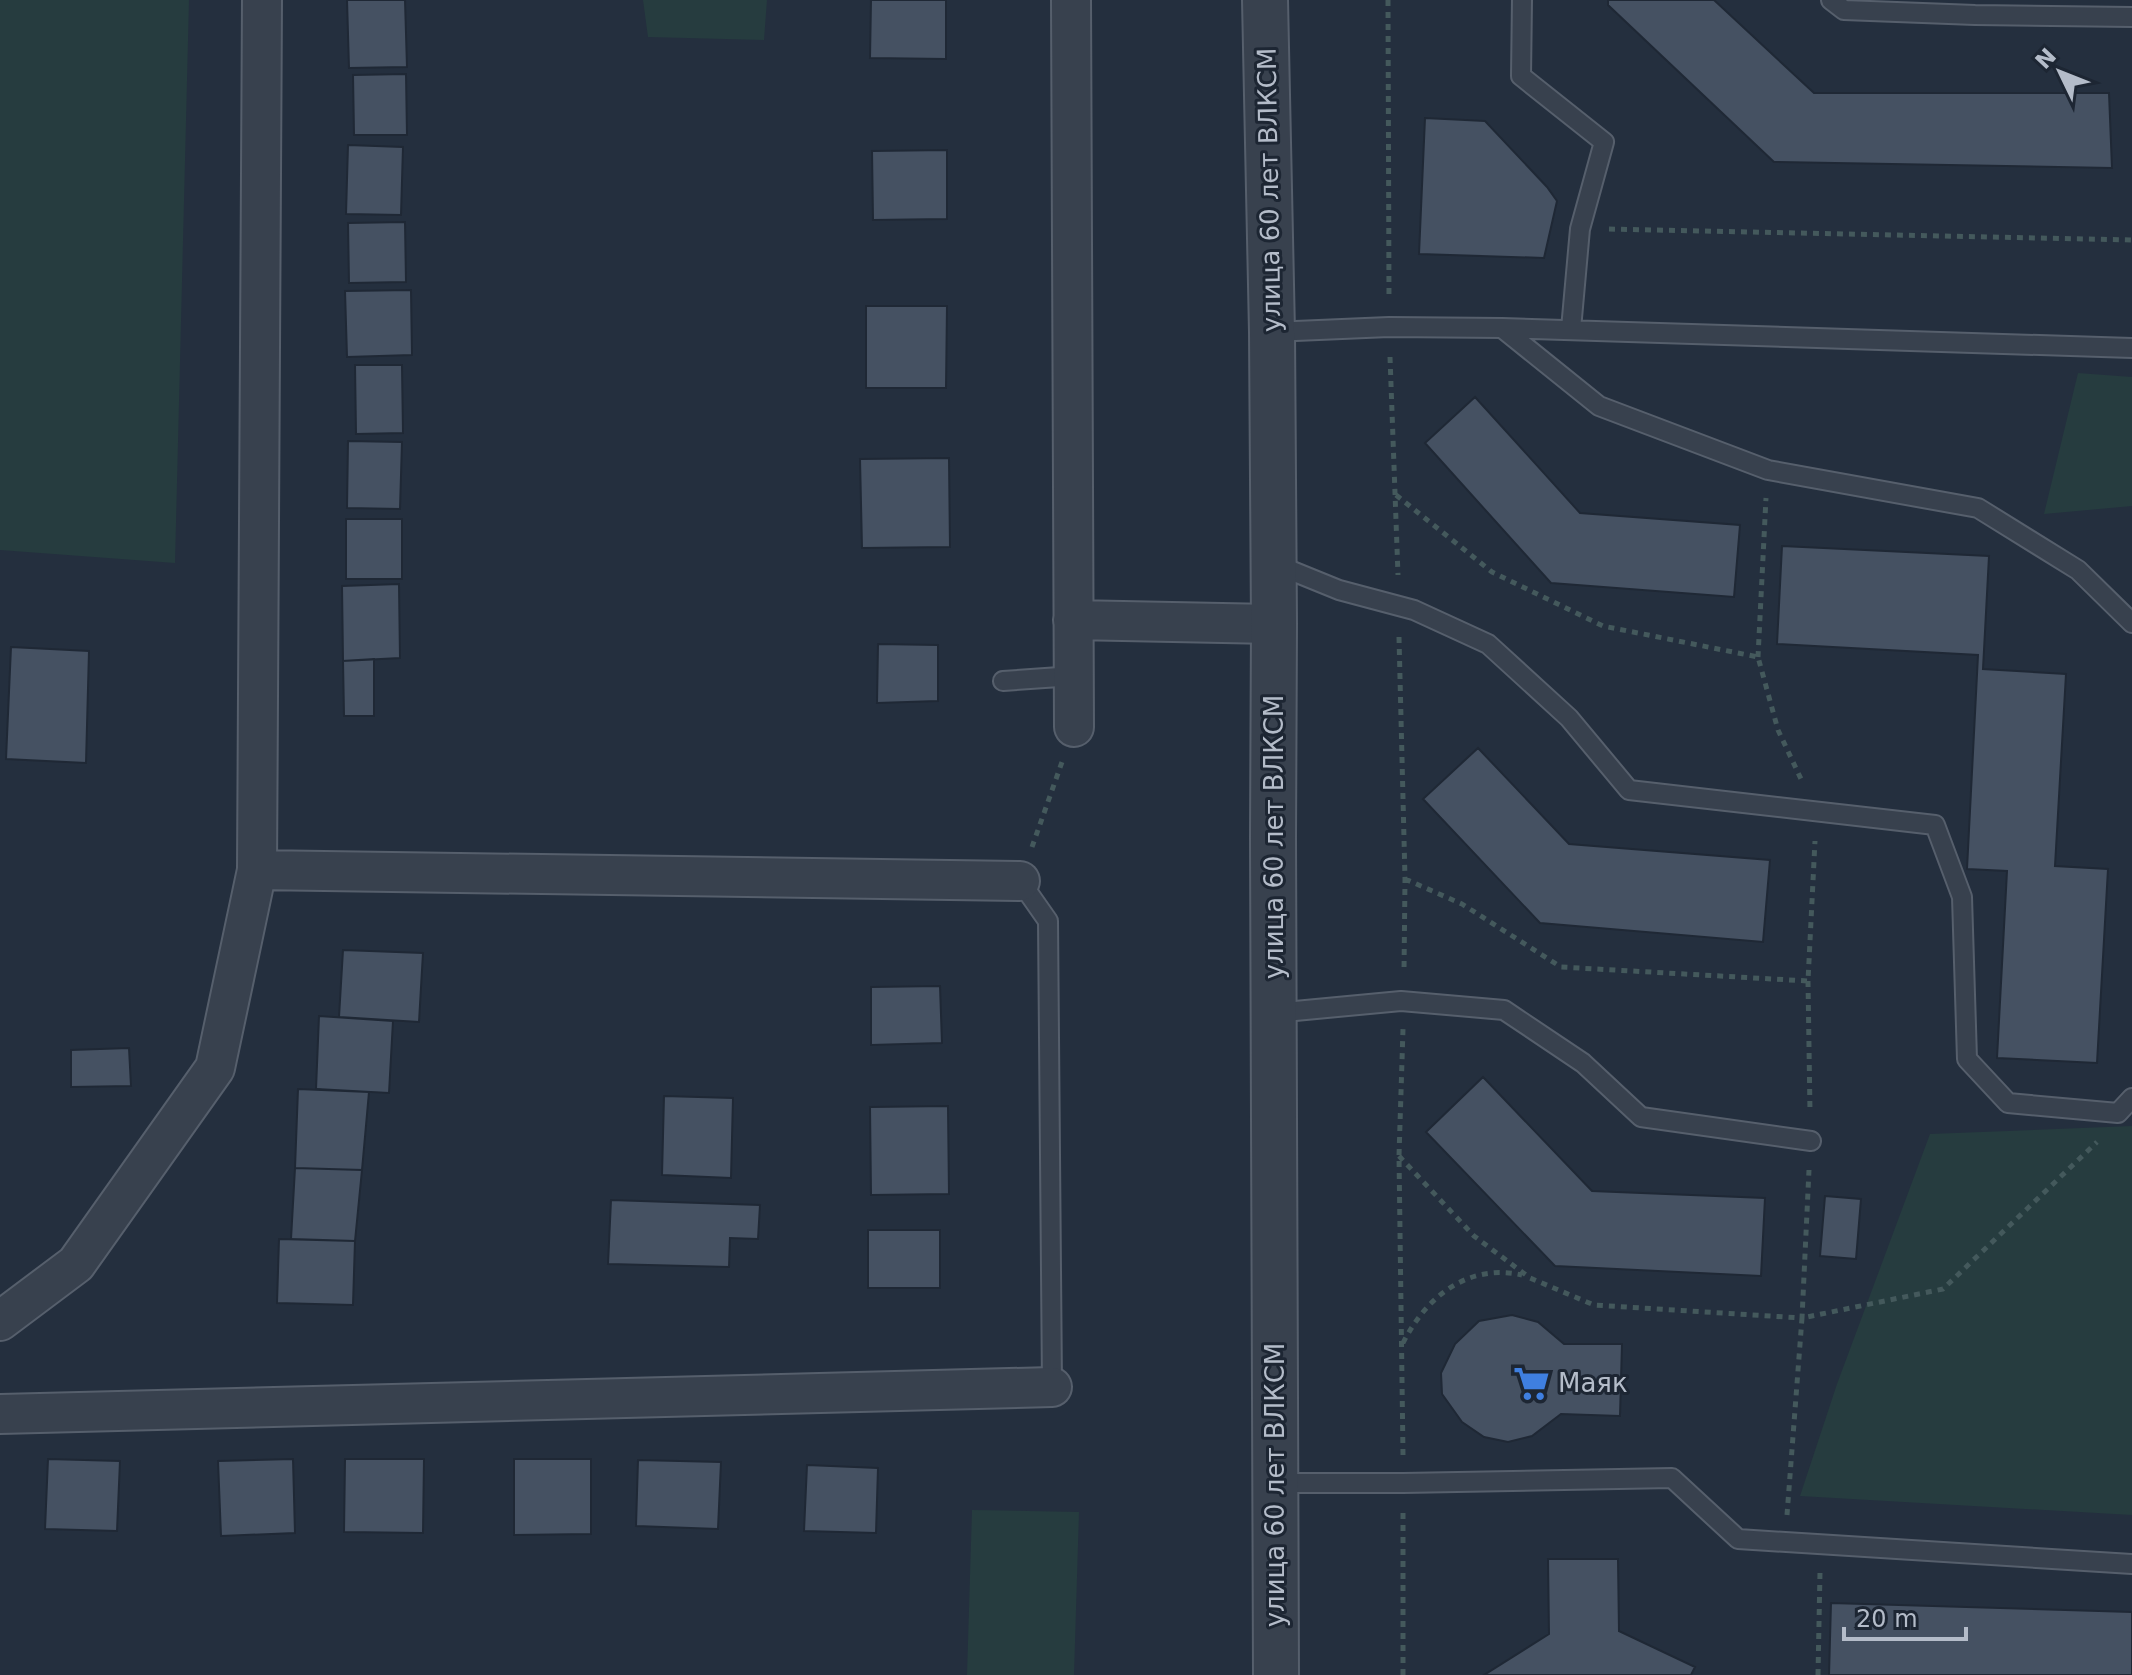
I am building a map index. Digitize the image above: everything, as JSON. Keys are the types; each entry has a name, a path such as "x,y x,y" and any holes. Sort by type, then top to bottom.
{"street":[{"path":"0,1321 76,1264 215,1068 257,870 262,0"},
{"path":"1071,0 1074,727"},
{"name":"улица 60 лет ВЛКСМ","path":"1265,0 1274,624 1276,1675"},
{"path":"1073,620 1274,624"},
{"path":"257,870 1020,881"},
{"path":"0,1414 1052,1387"}],"lane":[{"path":"1522,0 1521,76 1604,142 1580,229 1571,329"},
{"path":"1831,0 1844,10 2132,17"},
{"path":"1272,332 1389,327 1571,329 2132,348"},
{"path":"1502,328 1599,406 1768,470 1978,508 2078,570 2132,623"},
{"path":"1273,563 1339,590 1414,610 1488,644 1569,718 1629,790 1935,825 1962,897 1967,1059 2008,1103 2118,1113 2132,1098"},
{"path":"1003,681 1074,676"},
{"path":"1020,881 1048,921 1052,1387"},
{"path":"1274,1013 1404,1001 1504,1010 1583,1063 1641,1117 1811,1141"},
{"path":"1274,1483 1672,1478 1738,1539 2132,1564"}],"path":[{"path":"1388,0 1389,327 1405,879 1399,1156 1403,1675"},
{"path":"1580,229 2132,240"},
{"path":"1768,470 1758,657 1778,730 1816,811 1808,981 1811,1141 1802,1318 1785,1542"},
{"path":"1395,494 1492,572 1603,626 1758,657"},
{"path":"1020,881 1074,727"},
{"path":"1405,879 1462,904 1561,967 1808,981"},
{"path":"1399,1156 1474,1236 1527,1276 1594,1305 1802,1318 1943,1289 2114,1127 2118,1113"},
{"path":"1402,1346 1420,1314 1446,1289 1489,1272 1527,1276"},
{"path":"1818,1675 1820,1544"}],"green space":[{"path":"0,0 189,0 175,563 0,550"},
{"path":"643,0 767,0 764,40 648,37"},
{"path":"2078,373 2132,377 2132,506 2044,514"},
{"path":"2132,1126 2132,1515 1800,1496 1837,1384 1930,1134"},
{"path":"972,1510 1079,1512 1074,1675 967,1675"}],"building":[{"path":"347,0 405,0 407,67 349,68"},
{"path":"871,0 946,0 946,59 870,58"},
{"path":"1608,0 1714,0 1814,93 2109,93 2112,168 1774,162 1608,5"},
{"path":"406,74 407,135 354,135 353,75"},
{"path":"1425,118 1485,121 1547,187 1557,201 1544,258 1419,254"},
{"path":"348,145 403,147 401,215 346,214"},
{"path":"947,150 947,219 873,220 872,151"},
{"path":"405,222 406,282 349,283 348,223"},
{"path":"411,290 412,355 347,357 345,291"},
{"path":"866,306 947,306 946,388 866,388"},
{"path":"355,365 402,365 403,433 356,434"},
{"path":"1475,397 1580,513 1740,525 1734,597 1551,583 1425,443"},
{"path":"348,441 402,442 400,509 347,508"},
{"path":"949,458 950,547 862,548 860,459"},
{"path":"346,519 402,519 402,579 346,579"},
{"path":"1782,546 1989,556 1983,669 2066,674 2055,866 2108,869 2097,1063 1997,1058 2007,871 1967,869 1978,655 1777,644"},
{"path":"399,584 400,658 343,661 342,586"},
{"path":"878,644 938,645 938,701 877,703"},
{"path":"11,647 89,651 86,763 6,759"},
{"path":"374,659 374,716 344,716 343,661"},
{"path":"1478,748 1569,844 1770,860 1763,942 1540,923 1423,799"},
{"path":"343,950 423,953 419,1022 339,1017"},
{"path":"940,986 942,1043 871,1045 871,987"},
{"path":"319,1016 393,1021 389,1093 316,1089"},
{"path":"129,1048 131,1086 71,1087 71,1050"},
{"path":"1483,1077 1592,1191 1765,1198 1761,1276 1555,1266 1426,1132"},
{"path":"298,1089 369,1092 362,1170 295,1168"},
{"path":"664,1096 733,1098 731,1178 662,1175"},
{"path":"948,1106 949,1194 871,1195 870,1107"},
{"path":"295,1168 362,1170 355,1241 291,1239"},
{"path":"1825,1196 1861,1199 1856,1259 1820,1256"},
{"path":"611,1200 760,1205 758,1239 730,1238 729,1267 608,1264"},
{"path":"868,1230 940,1230 940,1288 868,1288"},
{"path":"279,1239 355,1241 353,1305 277,1303"},
{"name":"Маяк","path":"1512,1315 1538,1322 1564,1344 1622,1344 1620,1416 1561,1414 1532,1436 1508,1442 1484,1437 1462,1422 1442,1394 1441,1373 1455,1344 1479,1321"},
{"path":"48,1459 120,1461 117,1531 45,1529"},
{"path":"293,1459 295,1533 221,1536 218,1461"},
{"path":"345,1459 424,1459 423,1533 344,1532"},
{"path":"514,1459 591,1459 591,1534 514,1535"},
{"path":"638,1460 721,1462 718,1529 636,1526"},
{"path":"807,1465 878,1468 876,1533 804,1531"},
{"path":"1548,1559 1618,1559 1619,1631 1695,1667 1691,1675 1484,1675 1549,1634"},
{"path":"1831,1603 2132,1612 2132,1675 1829,1675"}],"place":[{"name":"Маяк","path":"1532,1383"}]}
